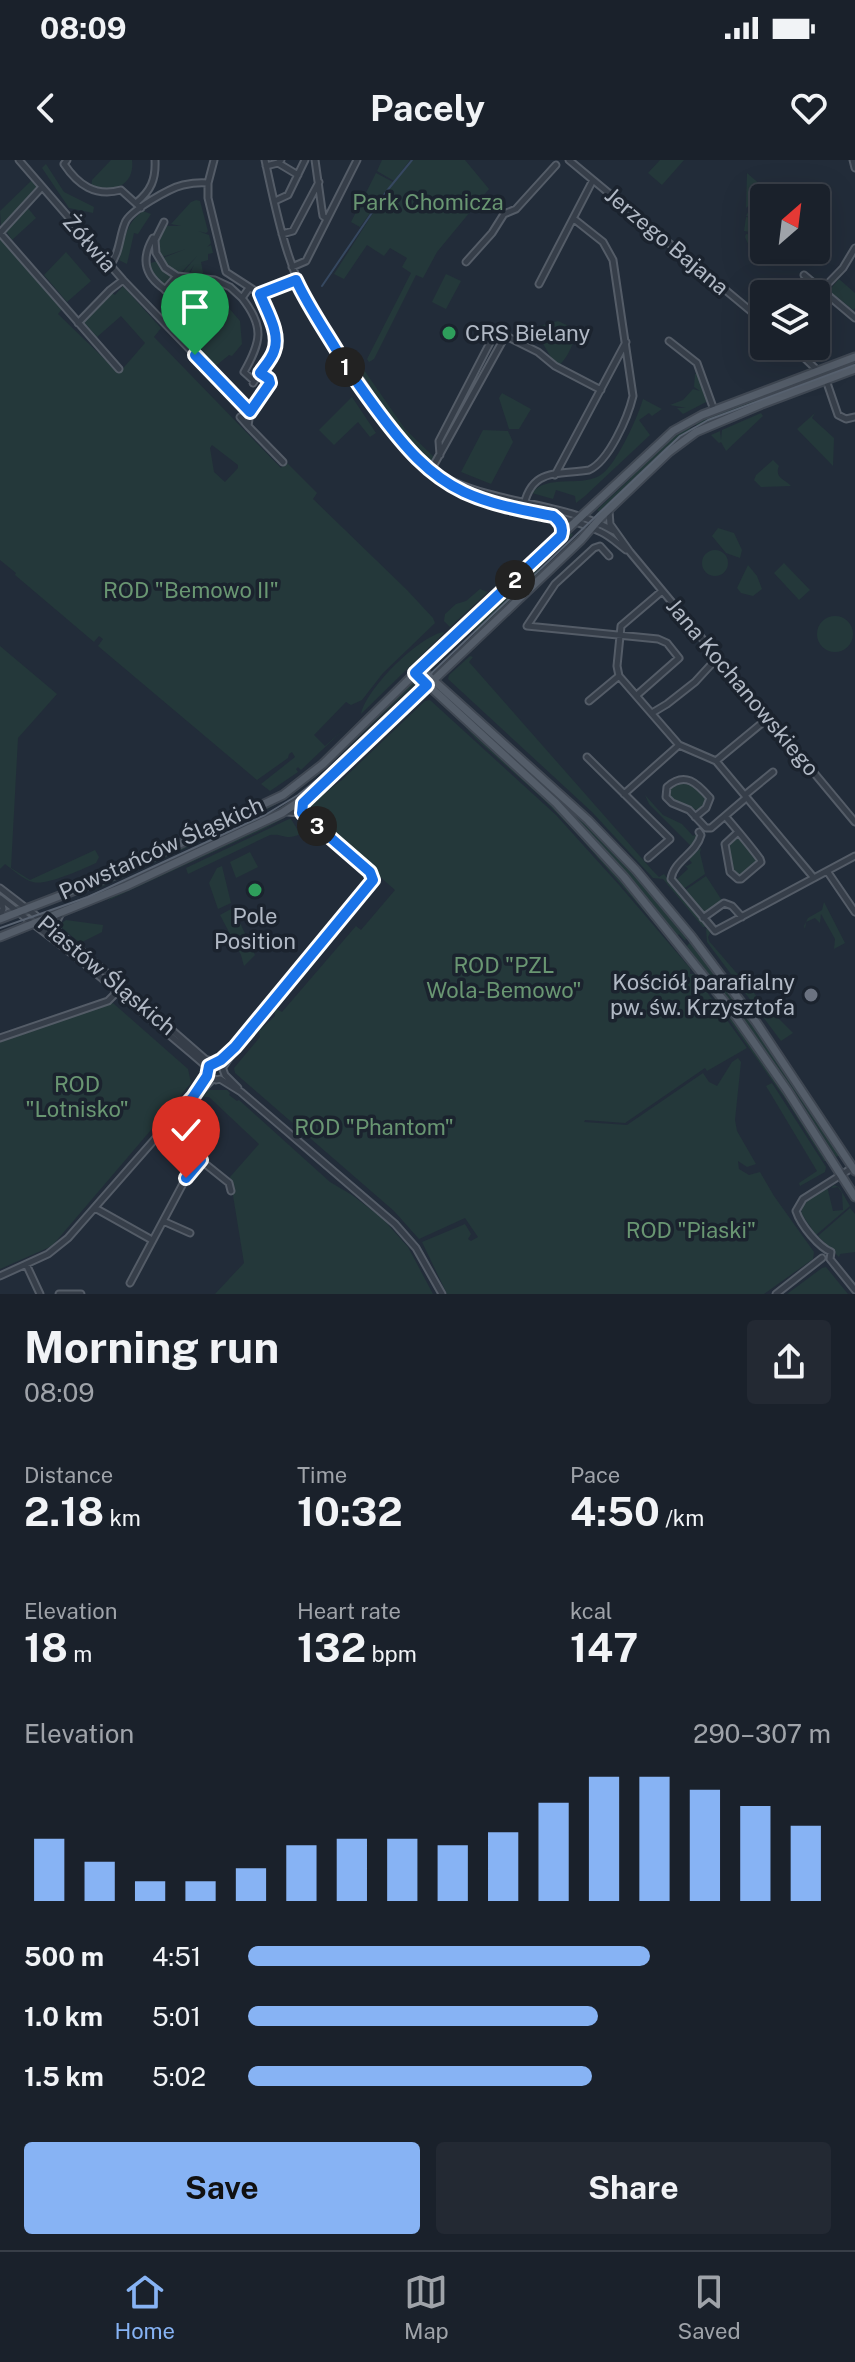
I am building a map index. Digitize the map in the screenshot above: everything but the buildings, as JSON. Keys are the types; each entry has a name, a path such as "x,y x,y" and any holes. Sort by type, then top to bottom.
{"main road":[{"name":"Powstańców Śląskich","path":"0,918 114,875 283,795 323,764 417,671 673,431 714,410 855,357"},
{"name":"Powstańców Śląskich","path":"0,937 126,886 282,813 334,775 669,452 696,432 855,369"},
{"path":"417,671 588,820 636,870 756,1022 854,1168"},
{"path":"430,682 556,803 624,877 732,1011 855,1197"}],"street":[{"name":"Żółwia","path":"19,160 123,280 250,412"},
{"path":"110,265 115,259 126,220 152,185 155,160"},
{"path":"156,234 156,253 165,268 177,276 215,280 230,287 251,309 259,335 257,349 244,372 254,382 275,347 275,333 260,294 229,275 223,267 208,198 214,160"},
{"path":"275,201 286,198 305,160"},
{"path":"315,160 323,216 327,219"},
{"path":"292,267 306,261 356,162 348,160"},
{"name":"Jerzego Bajana","path":"569,160 750,310"},
{"path":"853,160 855,168"},
{"path":"66,162 71,175 90,189 102,193 121,190 138,206"},
{"path":"298,175 279,162 265,163 296,280 338,353 361,381 380,414 403,444 448,483 471,495 594,525"},
{"path":"466,262 504,214 516,209 556,165"},
{"path":"539,284 593,180"},
{"path":"282,234 293,231 319,182"},
{"path":"138,206 179,186 208,183"},
{"path":"42,187 0,233 119,369"},
{"path":"310,200 322,206"},
{"path":"524,506 533,483 542,477 596,467 629,411 633,396 609,250 574,219"},
{"path":"164,222 148,248 146,262 150,277 181,299"},
{"path":"830,282 853,260 855,248"},
{"path":"804,275 810,280"},
{"path":"165,290 177,276"},
{"path":"78,323 123,280"},
{"path":"260,294 296,280"},
{"path":"242,298 249,288"},
{"path":"830,297 855,318"},
{"path":"256,321 268,314"},
{"path":"440,455 439,441 498,332 601,390"},
{"path":"555,475 626,341"},
{"path":"669,341 697,363 714,410"},
{"path":"431,470 502,342"},
{"path":"807,360 817,370"},
{"path":"248,426 250,412 270,383 260,373"},
{"path":"826,379 838,415 846,419 855,417"},
{"path":"240,417 283,462"},
{"path":"524,506 553,516 579,519"},
{"path":"610,508 609,520 618,534"},
{"path":"553,516 561,525 561,536"},
{"name":"Jana Kochanowskiego","path":"594,525 618,534 855,822"},
{"name":"Jana Kochanowskiego","path":"594,525 630,552"},
{"path":"609,556 600,546 594,548 555,584 527,626 663,641 679,658 637,695"},
{"path":"662,591 623,624 619,635 619,676 679,745 716,761 814,878"},
{"path":"652,713 695,682 718,657"},
{"path":"589,701 619,676"},
{"path":"716,761 768,718"},
{"path":"624,794 679,745"},
{"path":"587,757 670,839 648,858"},
{"path":"695,817 706,808 710,798 699,786 677,778 667,787 666,797 689,810 695,817 707,828 711,828 773,772"},
{"path":"302,813 303,803 309,795"},
{"path":"0,1276 57,1249 216,1071 373,880 370,872 302,813 282,813"},
{"path":"725,816 738,832 761,862 741,879 730,872 725,844 738,832"},
{"path":"699,832 701,835 697,845 673,869 671,879 715,931 855,856"},
{"path":"697,845 705,847"},
{"path":"827,871 855,912"},
{"name":"Piastów Śląskich","path":"0,888 86,954 120,990"},
{"path":"0,898 3,909 0,918"},
{"name":"Piastów Śląskich","path":"0,898 203,1057 395,1224 416,1248 442,1294"},
{"path":"703,918 724,903 732,906 742,917"},
{"path":"59,934 56,923 61,913"},
{"path":"0,1038 108,1001 120,990"},
{"path":"163,1130 229,1183 231,1191"},
{"path":"130,1283 186,1178 201,1160"},
{"path":"854,1168 841,1173 803,1199 796,1211 798,1218 824,1250 831,1252 830,1259 855,1290"},
{"path":"95,1208 152,1240"},
{"path":"163,1221 190,1233"},
{"path":"776,1294 822,1258 824,1250"},
{"path":"822,1258 830,1259"},
{"path":"26,1264 40,1294"},
{"path":"59,1294 81,1294"}],"green space":[{"path":"111,160 132,160 126,182 114,188 91,188 92,180"},
{"path":"382,160 410,160 394,181 377,171"},
{"name":"Park Chomicza","path":"413,160 465,160 489,189 437,252 423,278 416,275 374,359 369,362 367,359 411,273 402,267 407,258 390,248 384,256 367,245 344,279 334,274 384,196"},
{"path":"660,160 684,160 662,185 648,173"},
{"path":"46,164 64,192 94,207 93,213 69,208 42,168"},
{"path":"376,173 393,182 360,227 351,222"},
{"path":"747,173 760,184 750,184 750,204 746,208"},
{"path":"32,180 36,190 1,227 0,211"},
{"path":"196,200 200,201 208,231 198,231 209,235 211,243 207,247 211,245 213,253 208,254 208,260 201,262 204,277 189,276 194,265 187,275 181,275 197,256 179,275 171,271 160,259 186,249 159,258 157,239 164,223 181,226 171,224"},
{"path":"27,207 36,218 12,240 6,231"},
{"path":"143,211 151,214 138,234 134,233 127,264 119,260 124,239 132,221"},
{"path":"746,217 750,218 750,232 744,231"},
{"name":"ROD \"Bemowo II\"","path":"0,238 63,308 58,314 119,373 145,343 121,316 97,337 83,321 111,292 115,295 123,286 161,328 154,337 281,468 286,462 317,493 313,499 407,590 435,623 383,673 362,700 351,705 346,702 314,735 325,746 342,731 301,770 298,767 298,772 270,791 261,784 295,757 292,752 257,780 98,646 103,639 99,636 94,642 0,560","holes":["212,445 238,465 225,482 214,472"]},
{"path":"66,252 91,281 67,302 44,275"},
{"path":"157,261 176,277 175,291 204,292 222,300 240,321 242,344 232,356 229,355 212,369 198,354 202,350 190,304 184,305 173,299 176,294 157,281 148,264"},
{"path":"446,274 461,281 446,309 432,302"},
{"path":"839,279 855,293 855,308 853,310 837,297 835,299 830,295 830,290"},
{"path":"187,305 200,349 173,321"},
{"path":"558,321 575,329 570,349 558,366 536,332 539,326"},
{"path":"855,360 855,367 698,428 694,421"},
{"path":"364,370 405,429 436,459 433,463 419,453 392,420 359,373"},
{"path":"695,374 708,401 683,414 677,408 686,408 670,405 683,400 693,389 700,391 694,387"},
{"path":"502,393 531,409 519,429 509,429 499,398"},
{"path":"352,397 376,433 370,437 358,422 334,445 319,430"},
{"path":"643,399 662,409 639,420 650,435 585,496 576,503 575,496 556,490 553,499 532,493 546,484 582,481 605,471 625,441"},
{"path":"761,413 763,416 726,451 721,442 711,435 720,431 721,440 722,430"},
{"path":"815,413 812,418 834,438 833,466 797,429"},
{"path":"688,424 693,432 601,513 597,510 631,478 628,474 666,439"},
{"path":"483,430 508,431 513,442 491,484 461,472"},
{"path":"773,460 779,466 779,476 791,486 761,487 754,480"},
{"path":"718,528 734,533 742,550 740,558 726,553 712,536"},
{"path":"570,532 573,535 538,568 541,572 477,633 470,627"},
{"path":"715,550 724,554 728,563 724,572 715,576 706,572 702,563 706,554"},
{"path":"784,563 810,590 799,600 774,573"},
{"path":"748,565 762,589 753,596 741,593 737,588"},
{"path":"480,589 488,592 450,627 444,621 445,614"},
{"path":"835,616 848,621 853,634 848,647 835,652 822,647 817,634 822,621"},
{"path":"443,632 361,714 373,691 394,666 420,644"},
{"path":"0,646 57,694 18,738 11,868 30,880 95,850 99,857 96,863 46,882 30,881 5,864 0,869"},
{"path":"470,656 473,657 469,662 653,871 659,877 664,874 707,927 703,927 663,879 653,878 592,812 448,679"},
{"path":"414,679 418,681 323,771 287,798 95,890 283,798 325,766"},
{"path":"421,684 368,739 332,772 294,802 273,815 104,893 53,913 252,823 290,802 320,780"},
{"path":"440,691 580,817 625,863 688,937 685,940 687,943 679,934 677,936 576,819"},
{"path":"429,694 368,752 336,780 303,807 335,780 359,754"},
{"path":"430,700 556,815 690,968 690,974 694,974 747,1048 707,1071 705,1068 625,1123 584,1122 627,1125 703,1073 709,1082 717,1086 738,1058 741,1062 735,1120 737,1131 756,1164 747,1167 738,1161 739,1169 749,1175 760,1172 814,1252 813,1259 764,1294 447,1294 422,1242 465,1224 471,1234 468,1239 471,1241 478,1237 465,1218 419,1239 394,1211 235,1073 234,1068 260,1037 259,1031 275,1016 274,1008 282,1012 356,926 361,930 395,890 305,811 307,806 342,780 425,701"},
{"path":"464,726 560,812 637,897 672,941 578,835"},
{"path":"684,781 698,787 706,797 705,804 697,810 668,796 669,788"},
{"path":"645,795 663,815 682,824 693,836 698,833 693,848 649,804"},
{"path":"295,812 266,828 107,901 119,892"},
{"path":"289,819 300,834 291,837 270,835 188,874 186,868"},
{"path":"736,837 741,838 758,860 740,876 732,871 727,846"},
{"path":"701,848 705,874 682,890 676,880 688,869 684,864 692,863 688,858"},
{"path":"250,852 258,867 236,878 230,862"},
{"path":"222,866 231,903 218,909 209,883 217,868"},
{"path":"706,876 721,899 704,915 684,891"},
{"path":"824,902 845,943 834,949 835,939 821,914 820,923 815,918 806,922 822,910"},
{"path":"231,909 255,955 244,966 220,915"},
{"path":"66,920 103,925 102,932 80,943 62,928"},
{"path":"709,928 709,941 793,1033 781,1041 707,942 706,929"},
{"path":"680,939 687,946 691,941 746,1013 841,1155 836,1157 798,1097"},
{"path":"704,984 748,1039 829,1162 824,1161 788,1103"},
{"name":"ROD \"Lotnisko\"","path":"113,1003 188,1069 191,1083 52,1246 0,1269 0,1042"},
{"path":"772,1083 826,1167 825,1172 800,1186 799,1183 817,1171 766,1086"},
{"path":"208,1090 227,1090 330,1182 382,1218 408,1247 433,1294 215,1294 244,1263 230,1177 259,1144 209,1097 202,1097"},
{"path":"834,1185 839,1187 850,1206 816,1235 801,1213 805,1202 827,1186 833,1211 843,1210 842,1193 838,1187 831,1188"},
{"path":"850,1208 855,1214 855,1252 840,1254 839,1257 818,1236"},
{"path":"826,1267 848,1294 787,1294 822,1268"}],"waterway":[{"path":"322,286 386,192 412,160"}],"tram line":[{"path":"0,928 88,897 265,815 298,795 334,766 680,436 708,420 855,365"}],"place":[{"name":"CRS Bielany","path":"449,333"},
{"name":"Pole Position","path":"255,890"},
{"name":"Kościół parafialny pw. św. Krzysztofa","path":"811,995"}],"route":[{"path":"186,1178 201,1160 163,1130 193,1097 208,1075 209,1066 235,1047 373,880 370,872 302,813 303,803 427,685 415,673 561,536 562,530 553,516 484,500 462,491 440,478 413,455 347,370 296,280 260,294 276,342 273,354 260,373 270,383 250,412 195,355"}],"park label":[{"name":"ROD \"PZL Wola-Bemowo\"","path":"504,978"},
{"name":"ROD \"Phantom\"","path":"374,1127"},
{"name":"ROD \"Piaski\"","path":"691,1230"}]}
